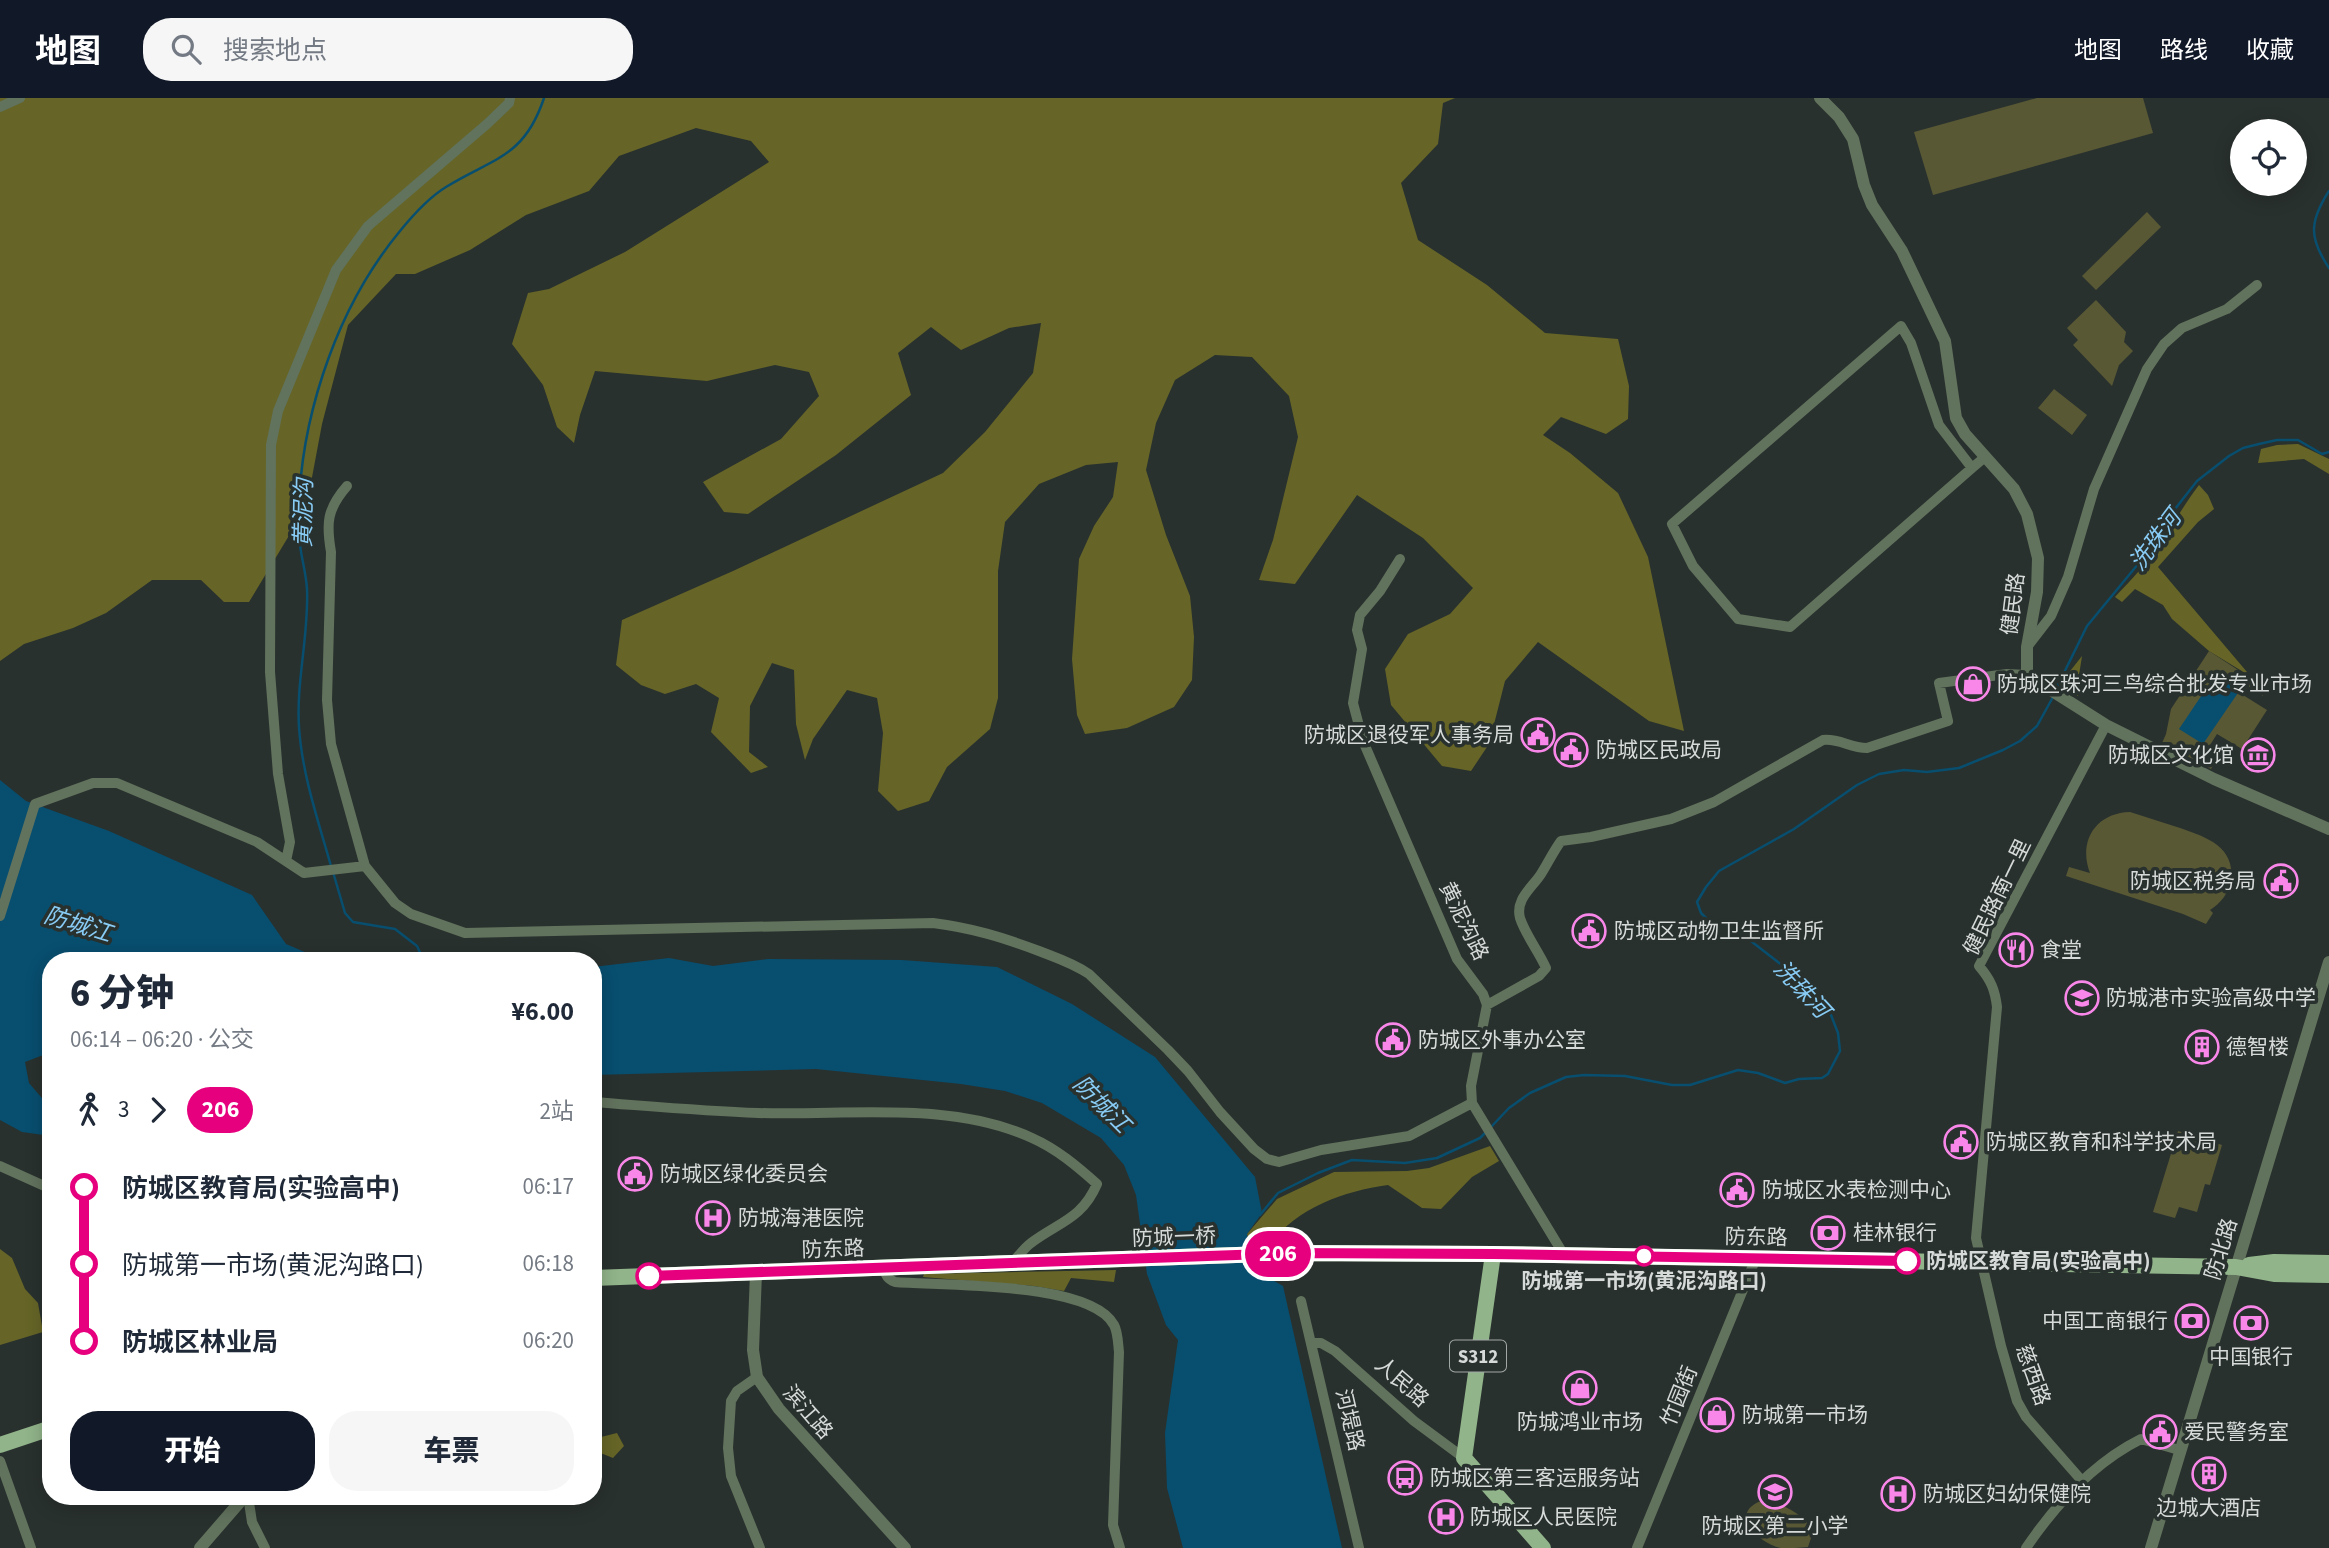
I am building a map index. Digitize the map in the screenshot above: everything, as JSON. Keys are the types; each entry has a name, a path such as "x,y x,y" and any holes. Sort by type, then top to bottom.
{"main road":[{"name":"防东路","path":"1275,1254 1493,1254 2236,1267 2274,1262 2329,1263"},
{"name":"防城一桥","path":"1074,1262 1275,1254"},
{"name":"S312","path":"1464,1458 1493,1254"},
{"name":"防东路","path":"602,1279 1074,1262"},
{"name":"防东路","path":"2236,1267 2274,1274 2329,1275"},
{"path":"0,1445 42,1431"},
{"name":"人民路","path":"1464,1458 1543,1548"}],"street":[{"path":"0,107 20,98"},
{"path":"286,861 290,842 278,774 270,672 271,445 278,411 336,270 368,226 487,124 509,103 510,98"},
{"name":"健民路","path":"1820,98 1839,117 1853,139 1864,185 1872,205 1902,251 1945,341 1956,418 1965,434 2014,489 2027,514 2038,558 2037,592 2027,647 2033,678"},
{"path":"2027,647 2051,616 2068,577 2094,489 2147,369 2164,344 2182,328 2227,309 2257,285"},
{"path":"1972,468 1939,425 1911,343 1901,326 1672,524 1692,566 1738,619 1790,627 1972,468 1984,457"},
{"path":"347,486 332,505 328,524 331,552 327,700 331,744 365,866 395,903 411,914 465,933 933,923 993,934 1075,964 1089,974 1188,1071 1254,1149 1267,1159 1279,1162 1321,1150 1409,1136 1472,1103"},
{"name":"黄泥沟路","path":"1400,559 1380,592 1360,615 1357,630 1362,649 1353,703 1363,741 1457,959 1483,993 1487,1005"},
{"path":"1564,1255 1472,1103 1471,1086 1487,1005 1539,976 1546,968 1521,920 1519,910 1527,890 1539,877 1561,841 1671,819 1714,802 1823,740 1834,738 1857,748 1867,748 1948,721 1939,683 2007,674 2033,678 2106,725 2214,779 2329,829"},
{"name":"健民路南一里","path":"1983,1263 1976,1238 1997,1007 1990,980 1979,966 2106,725"},
{"path":"0,915 36,804 93,782 117,783 257,842 304,873 365,866"},
{"name":"防北路","path":"2151,1548 2329,962"},
{"path":"602,1103 758,1113 943,1114 975,1119 1032,1137 1068,1160 1097,1184 1086,1207 1029,1244 1012,1264"},
{"path":"0,1166 42,1185"},
{"name":"竹园街","path":"1637,1548 1756,1258"},
{"name":"慈西路","path":"1983,1263 2001,1346 2017,1401 2026,1417 2083,1482"},
{"path":"885,1268 890,1280 895,1282 1035,1290 1056,1295 1104,1314 1114,1326 1119,1352 1113,1525 1120,1548"},
{"name":"滨江路","path":"756,1273 753,1350 757,1377 779,1409 905,1548"},
{"name":"河堤路","path":"1301,1301 1359,1548"},
{"name":"人民路","path":"1312,1343 1321,1343 1335,1351 1414,1421 1464,1458"},
{"path":"757,1377 737,1391 731,1401 728,1448 731,1476 760,1548"},
{"path":"2025,1548 2056,1506 2116,1453 2141,1439 2179,1450"},
{"path":"0,1461 31,1548"},
{"path":"200,1548 238,1505"},
{"path":"248,1505 252,1522 265,1548"}],"shaded area":[{"path":"0,98 1455,98 1443,103 1438,144 1401,183 1418,240 1487,285 1545,333 1618,339 1629,386 1628,419 1606,434 1561,417 1543,435 1570,453 1618,493 1648,557 1684,731 1649,721 1538,642 1505,681 1489,744 1471,771 1442,766 1391,705 1385,669 1408,634 1450,614 1473,588 1423,538 1357,495 1295,584 1259,580 1273,540 1298,437 1289,396 1252,357 1215,355 1175,380 1156,423 1146,470 1166,535 1190,596 1194,637 1192,680 1174,707 1127,728 1085,734 1077,715 1072,659 1079,559 1094,526 1113,497 1118,462 1086,465 1039,484 1005,522 998,571 998,698 990,729 947,767 929,801 898,811 878,791 883,733 877,698 847,690 813,739 805,760 796,724 794,670 772,663 750,706 749,752 768,767 751,773 711,732 719,698 696,684 665,694 641,685 616,665 622,620 943,473 985,432 1033,373 1041,323 1009,328 961,350 931,327 898,353 911,395 836,455 748,514 724,512 703,482 781,439 819,396 809,372 775,365 707,381 595,371 574,443 557,427 543,385 512,344 528,293 549,289 625,252 769,162 751,141 696,128 619,156 589,191 526,215 470,250 415,274 396,274 348,325 322,424 310,488 296,524 249,602 224,602 201,580 152,580 106,613 73,628 24,644 0,661"},
{"path":"2037,98 2143,98 2153,133 1933,195 1914,132"},
{"path":"2147,212 2161,227 2096,290 2082,276"},
{"path":"2096,300 2126,332 2124,342 2133,351 2119,365 2112,386 2073,345 2078,340 2067,328"},
{"path":"2054,389 2087,415 2072,435 2038,408"},
{"path":"2298,444 2329,459 2329,474 2304,459 2258,463 2261,449"},
{"path":"2199,485 2208,495 2214,509 2198,522 2158,567 2247,672 2245,673 2209,651 2172,619 2163,605 2135,589 2122,602 2115,597 2154,553"},
{"path":"2209,651 2255,681 2263,696 2248,686 2243,695 2267,710 2242,749 2217,734 2210,745 2220,752 2211,769 2162,743 2171,709"},
{"path":"2082,656 2078,696 2062,689 2067,675"},
{"path":"2130,812 2207,838 2223,850 2231,867 2231,879 2221,901 2210,910 2213,913 2206,924 2066,876 2069,867 2090,873 2086,851 2092,831 2107,818"},
{"path":"2178,1131 2222,1145 2210,1185 2205,1184 2197,1212 2179,1207 2175,1218 2153,1212"},
{"path":"1490,1146 1499,1161 1472,1177 1441,1209 1422,1208 1388,1185 1371,1188 1338,1197 1308,1211 1281,1231 1270,1244 1250,1245 1247,1234 1277,1199 1334,1172 1429,1168"},
{"path":"0,1249 12,1258 25,1289 38,1303 42,1332 0,1345"},
{"path":"1116,1270 1114,1282 1071,1278 1064,1291 923,1277 924,1274"},
{"path":"617,1433 624,1446 613,1458 602,1454 602,1437"},
{"path":"1761,1501 1784,1506 1805,1520 1813,1532 1808,1547 1781,1548 1756,1535 1747,1521 1747,1513"}],"water":[{"path":"2218,671 2242,687 2203,744 2179,729"},
{"name":"防城江","path":"0,780 26,801 109,831 252,895 286,944 305,952 42,952 42,1055 25,1062 29,1083 42,1098 42,1135 22,1132 0,1120"},
{"name":"防城江","path":"669,958 713,966 768,959 902,960 997,967 1072,1004 1155,1057 1255,1177 1262,1213 1247,1234 1254,1270 1283,1286 1342,1548 1183,1548 1167,1488 1165,1433 1178,1340 1166,1325 1147,1274 1136,1195 1124,1165 1101,1138 1042,1103 1005,1091 961,1084 816,1069 602,1075 602,966"}],"waterway":[{"name":"黄泥沟","path":"331,866 307,780 299,727 299,692 307,606 299,536 299,496 304,455 323,374 355,298 376,263 405,225 433,196 517,145 536,118 544,98"},
{"name":"洗珠河","path":"2329,191 2318,212 2314,230 2318,248 2329,268"},
{"name":"洗珠河","path":"2057,687 2087,626 2162,535 2175,509 2197,481 2243,448 2277,440 2298,440 2322,454 2329,452"},
{"name":"洗珠河","path":"1492,1126 1509,1108 1530,1093 1566,1077 1625,1076 1672,1085 1690,1085 1738,1070 1758,1073 1785,1083 1822,1078 1828,1074 1840,1051 1838,1033 1831,1015 1796,976 1747,938 1722,924 1709,921 1701,913 1697,902 1719,871 1794,829 1857,785 1879,774 1904,770 1927,772 1959,768 2020,741 2037,726 2053,697"},
{"name":"黄泥沟","path":"333,872 345,913 353,922 395,929 417,946 420,952"},
{"name":"洗珠河","path":"1260,1215 1278,1193 1352,1160 1405,1163 1437,1158 1480,1138 1487,1131"}],"bus line":[{"name":"206","path":"649,1276 1290,1253 1907,1261"}],"place":[{"name":"防城区珠河三鸟综合批发专业市场","path":"1973,684"},
{"name":"防城区退役军人事务局","path":"1538,735"},
{"name":"防城区民政局","path":"1571,750"},
{"name":"防城区文化馆","path":"2258,755"},
{"name":"防城区税务局","path":"2281,881"},
{"name":"防城区动物卫生监督所","path":"1589,931"},
{"name":"食堂","path":"2016,950"},
{"name":"防城港市实验高级中学","path":"2082,998"},
{"name":"防城区外事办公室","path":"1393,1040"},
{"name":"德智楼","path":"2202,1047"},
{"name":"防城区教育和科学技术局","path":"1961,1142"},
{"name":"防城区绿化委员会","path":"635,1174"},
{"name":"防城区水表检测中心","path":"1737,1190"},
{"name":"防城海港医院","path":"713,1218"},
{"name":"桂林银行","path":"1828,1233"},
{"name":"防城第一市场(黄泥沟路口)","path":"1644,1256"},
{"name":"防城区教育局(实验高中)","path":"1907,1261"},
{"name":"中国工商银行","path":"2192,1321"},
{"name":"中国银行","path":"2251,1323"},
{"name":"防城鸿业市场","path":"1580,1388"},
{"name":"防城第一市场","path":"1717,1415"},
{"name":"爱民警务室","path":"2160,1432"},
{"name":"边城大酒店","path":"2209,1474"},
{"name":"防城区第三客运服务站","path":"1405,1478"},
{"name":"防城区第二小学","path":"1775,1492"},
{"name":"防城区妇幼保健院","path":"1898,1494"},
{"name":"防城区人民医院","path":"1446,1517"}]}
